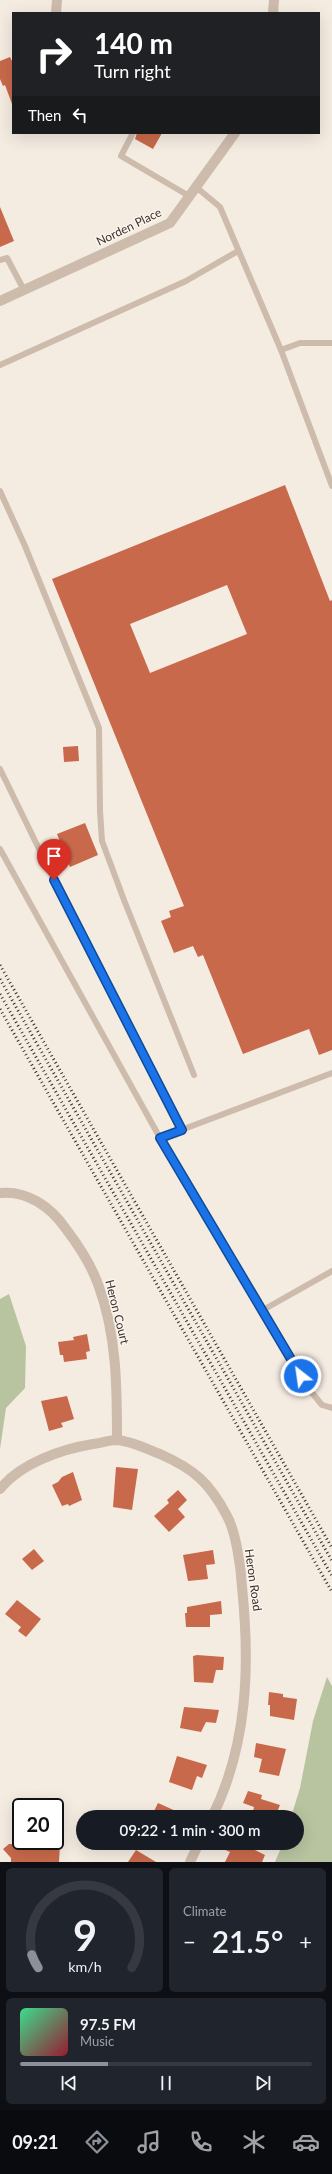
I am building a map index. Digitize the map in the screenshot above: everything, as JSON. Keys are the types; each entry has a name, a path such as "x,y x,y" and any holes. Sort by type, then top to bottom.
{"street":[{"path":"56,12 57,0"},
{"path":"273,12 274,0"},
{"name":"Norden Place","path":"0,301 170,223 234,134"},
{"name":"Heron Court","path":"0,1193 12,1192 39,1202 59,1219 79,1247 99,1286 110,1331 117,1382 117,1440"},
{"name":"Heron Road","path":"0,1489 4,1483 37,1461 68,1448 117,1440 147,1449 184,1464 208,1486 228,1517 240,1564 246,1629 246,1694 237,1748 215,1810"},
{"path":"190,1862 196,1850"}],"lane":[{"path":"132,134 121,156 189,196"},
{"path":"196,187 220,208 281,350 332,486"},
{"path":"0,365 186,281 238,251"},
{"path":"0,260 7,258 24,290"},
{"path":"281,350 300,343 332,343"},
{"path":"0,491 25,546 99,728 100,811 102,841 194,1075"},
{"path":"0,509 7,506"},
{"path":"0,769 81,935 182,1130"},
{"path":"0,849 160,1138 309,1389 322,1405 332,1408"},
{"path":"160,1138 332,1073"},
{"path":"263,1310 332,1271"}],"green space":[{"path":"9,1294 26,1346 25,1388 6,1408 0,1449 0,1299"},
{"path":"327,1677 332,1686 332,1862 275,1862 280,1850 304,1850 304,1810 293,1810 300,1788 313,1721"}],"building":[{"path":"10,57 12,61 12,104 5,85 3,86 0,79 0,61"},
{"path":"137,134 161,134 153,149 135,139"},
{"path":"0,207 14,241 0,247"},
{"path":"285,485 330,601 332,600 332,1050 319,1055 309,1029 243,1054 203,955 198,957 193,946 174,953 161,921 171,917 169,911 184,906 52,579","holes":["227,585 247,634 150,673 130,624"]},
{"path":"78,746 79,761 64,762 63,747"},
{"path":"85,823 98,855 70,867 57,834"},
{"path":"87,1334 90,1351 86,1352 87,1359 64,1362 63,1355 60,1355 58,1342 74,1340 73,1337"},
{"path":"67,1396 74,1419 61,1423 63,1427 49,1431 41,1401"},
{"path":"116,1467 138,1469 132,1510 113,1507"},
{"path":"73,1472 82,1500 69,1506 68,1504 62,1506 52,1485 58,1482 62,1477"},
{"path":"178,1490 187,1500 178,1509 185,1517 169,1532 154,1516 169,1503 167,1500"},
{"path":"34,1549 44,1561 32,1570 22,1559"},
{"path":"213,1550 215,1564 206,1565 208,1579 188,1581 183,1555"},
{"path":"17,1600 41,1619 26,1637 18,1631 21,1627 5,1614"},
{"path":"221,1601 222,1614 210,1615 210,1627 186,1627 185,1613 187,1613 187,1607"},
{"path":"193,1656 224,1657 223,1670 216,1670 213,1683 194,1682"},
{"path":"269,1692 283,1694 283,1697 297,1699 294,1720 270,1716 270,1705 268,1705"},
{"path":"184,1707 219,1710 216,1723 206,1722 201,1732 180,1728"},
{"path":"256,1743 286,1749 279,1776 259,1772 262,1759 254,1757"},
{"path":"177,1756 207,1765 202,1778 197,1776 192,1790 169,1782"},
{"path":"248,1791 262,1795 261,1799 280,1805 278,1810 253,1810 254,1807 243,1803"},
{"path":"158,1803 174,1810 154,1810"},
{"path":"9,1844 12,1844 12,1850 60,1850 59,1862 11,1862 11,1858 3,1849"},
{"path":"136,1850 156,1862 128,1862"},
{"path":"225,1850 255,1850 265,1855 262,1862 225,1862 230,1852"}],"railway":[{"path":"0,965 332,1548"},
{"path":"0,979 332,1561"},
{"path":"0,994 332,1576"},
{"path":"0,1009 332,1592"}],"route":[{"path":"54,880 182,1130 160,1138 301,1376"}]}
